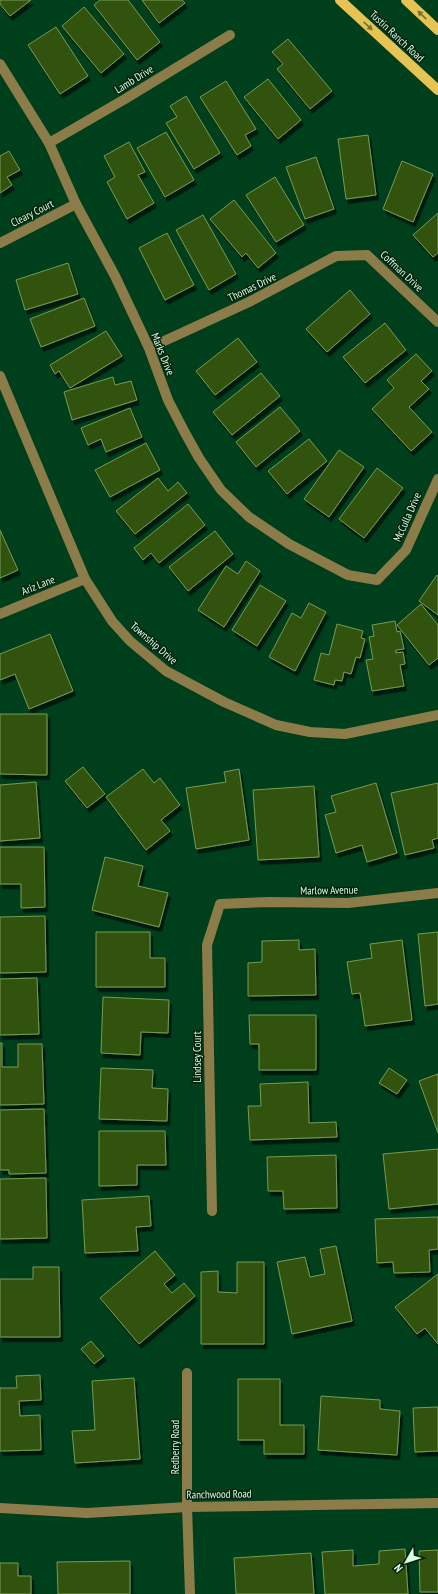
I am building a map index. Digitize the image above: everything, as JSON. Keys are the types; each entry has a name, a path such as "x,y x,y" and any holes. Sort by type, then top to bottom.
{"main road":[{"name":"Tustin Ranch Road","path":"340,0 438,90"},
{"path":"406,0 438,30"}],"street":[{"name":"Lamb Drive","path":"49,143 230,35"},
{"name":"Marks Drive","path":"0,64 49,143 76,204 115,276 149,348 168,400 199,458 222,490 249,517 289,544 348,575 377,580"},
{"name":"Cleary Court","path":"0,243 76,204"},
{"name":"Thomas Drive","path":"149,348 248,302 336,256 367,255"},
{"name":"Coffman Drive","path":"367,255 438,322"},
{"name":"Township Drive","path":"0,376 85,579 112,621 130,641 166,671 224,702 276,725 310,732 345,734 438,714"},
{"name":"McCulla Drive","path":"377,580 406,550 438,478"},
{"name":"Ariz Lane","path":"0,614 85,579"},
{"name":"Marlow Avenue","path":"220,904 269,902 348,903 438,892"},
{"name":"Lindsey Court","path":"212,1211 207,944 220,904"},
{"name":"Redberry Road","path":"187,1373 187,1507 190,1594"},
{"name":"Ranchwood Road","path":"0,1508 88,1513 187,1507 438,1503"}],"building":[{"path":"0,0 31,0 10,16 0,4"},
{"path":"100,0 128,0 160,42 137,60 94,5"},
{"path":"142,0 182,0 185,3 159,23"},
{"path":"84,7 124,54 101,73 62,26"},
{"path":"56,27 88,76 60,94 28,45"},
{"path":"288,39 332,91 310,109 277,69 283,64 272,52"},
{"path":"268,79 301,120 278,139 244,97"},
{"path":"226,81 256,129 245,135 251,146 237,155 200,97"},
{"path":"186,96 220,153 194,169 166,123 177,117 170,106"},
{"path":"166,132 194,180 165,197 137,148"},
{"path":"368,135 376,195 346,199 338,139"},
{"path":"129,142 145,172 138,175 154,203 127,219 107,182 115,177 104,156"},
{"path":"9,151 20,170 7,177 12,185 0,193 0,156"},
{"path":"316,157 334,209 305,219 286,167"},
{"path":"402,161 433,174 413,222 383,209"},
{"path":"275,177 304,225 276,242 246,195"},
{"path":"234,200 276,253 258,268 246,253 242,257 210,219"},
{"path":"438,213 438,253 433,257 413,235"},
{"path":"203,215 236,274 209,290 176,230"},
{"path":"167,233 194,285 165,300 139,248"},
{"path":"68,263 78,294 25,310 16,280"},
{"path":"350,290 370,314 327,352 306,329"},
{"path":"84,298 95,326 41,347 30,319"},
{"path":"385,323 406,350 365,383 343,357"},
{"path":"106,331 122,356 70,388 59,371 55,374 50,365"},
{"path":"238,338 257,362 215,395 196,371"},
{"path":"416,354 432,371 421,381 429,389 409,407 432,432 411,451 372,409 394,388 387,380"},
{"path":"261,373 280,396 232,435 213,412"},
{"path":"113,377 115,385 131,381 137,400 72,420 64,392"},
{"path":"280,407 300,431 256,467 236,442"},
{"path":"130,408 142,437 106,452 101,439 88,445 81,428"},
{"path":"309,439 327,461 287,494 268,471"},
{"path":"146,443 160,470 110,497 95,470"},
{"path":"339,450 364,467 329,517 304,499"},
{"path":"377,468 403,488 364,538 339,519"},
{"path":"158,478 168,491 178,482 187,493 135,534 116,511"},
{"path":"188,504 205,525 159,563 151,553 143,560 134,548"},
{"path":"0,530 18,570 0,578"},
{"path":"215,531 233,554 188,591 169,567"},
{"path":"246,561 260,571 224,627 198,610 226,566 238,574"},
{"path":"437,575 438,576 438,615 419,601"},
{"path":"260,585 286,601 257,646 232,630"},
{"path":"309,603 326,612 295,671 269,657 292,613 301,618"},
{"path":"421,604 438,625 438,658 429,665 397,625"},
{"path":"395,621 397,632 400,631 404,649 396,650 396,653 403,652 405,664 400,665 404,686 372,691 366,660 373,659 369,637 374,636 372,625"},
{"path":"337,624 363,631 361,638 365,639 360,658 356,657 351,674 344,672 342,681 335,680 334,685 314,680 321,653 329,655"},
{"path":"50,634 73,691 29,709 15,674 0,680 0,654"},
{"path":"0,714 47,714 47,775 0,774"},
{"path":"83,767 105,794 87,808 65,781"},
{"path":"143,769 154,783 160,778 180,805 161,820 170,831 146,850 106,797"},
{"path":"239,769 249,840 196,849 186,788 226,782 224,772"},
{"path":"36,782 40,838 0,841 0,785"},
{"path":"376,783 397,853 367,862 362,845 336,853 325,815 336,812 331,796"},
{"path":"438,783 438,838 432,840 434,848 405,855 391,793"},
{"path":"314,786 319,857 258,860 253,790"},
{"path":"0,847 44,847 45,907 21,908 21,884 0,884"},
{"path":"105,857 143,866 138,886 168,893 159,927 92,910"},
{"path":"45,916 46,972 0,973 0,917"},
{"path":"96,932 150,932 150,958 165,958 165,987 96,987"},
{"path":"438,932 438,1004 425,1006 418,934"},
{"path":"299,940 299,950 315,949 316,995 248,996 248,963 262,962 262,941"},
{"path":"402,940 412,1020 365,1026 360,993 352,994 347,962 372,958 370,944"},
{"path":"37,978 39,1034 0,1035 0,979"},
{"path":"103,997 169,1000 168,1033 141,1032 140,1055 101,1053"},
{"path":"249,1015 316,1015 316,1070 259,1070 259,1044 250,1044"},
{"path":"0,1043 2,1043 2,1067 18,1067 18,1044 42,1044 44,1104 0,1105"},
{"path":"101,1068 153,1070 152,1088 168,1089 167,1121 99,1119"},
{"path":"389,1068 407,1080 397,1094 379,1083"},
{"path":"438,1074 438,1133 419,1081"},
{"path":"308,1082 309,1123 336,1122 337,1137 250,1140 248,1106 261,1106 260,1084"},
{"path":"44,1109 46,1173 9,1174 9,1170 0,1170 0,1110"},
{"path":"99,1131 165,1131 166,1165 137,1165 137,1185 99,1186"},
{"path":"438,1149 438,1204 389,1209 383,1154"},
{"path":"336,1155 337,1208 284,1209 283,1191 268,1191 267,1157"},
{"path":"46,1178 47,1238 0,1239 0,1179"},
{"path":"149,1196 151,1226 136,1227 138,1251 85,1253 82,1200"},
{"path":"438,1217 438,1249 429,1250 430,1272 394,1273 393,1262 377,1263 375,1219"},
{"path":"336,1246 352,1321 292,1334 277,1262 305,1257 310,1277 325,1274 320,1249"},
{"path":"155,1251 175,1275 164,1284 172,1293 184,1283 195,1296 139,1344 100,1298"},
{"path":"237,1262 264,1262 264,1344 201,1344 201,1272 218,1271 218,1292 237,1293"},
{"path":"33,1267 59,1267 60,1337 0,1337 0,1279 33,1279"},
{"path":"438,1274 438,1344 425,1328 417,1334 395,1307"},
{"path":"91,1341 104,1356 94,1364 81,1349"},
{"path":"40,1375 41,1400 19,1401 20,1416 40,1415 41,1450 0,1451 0,1388 17,1388 16,1376"},
{"path":"134,1378 140,1459 75,1463 72,1431 95,1430 92,1381"},
{"path":"238,1379 280,1379 280,1425 304,1425 304,1454 264,1454 264,1440 238,1440"},
{"path":"321,1396 380,1400 380,1409 400,1411 397,1455 318,1450"},
{"path":"438,1407 438,1451 415,1452 413,1408"},
{"path":"405,1549 408,1594 325,1594 322,1552 353,1550 353,1566 379,1564 379,1551"},
{"path":"438,1550 438,1592 420,1592 419,1551"},
{"path":"311,1553 314,1594 236,1594 234,1558"},
{"path":"130,1561 130,1594 58,1594 57,1562"},
{"path":"0,1563 18,1563 18,1576 31,1576 31,1594 0,1594"}]}
